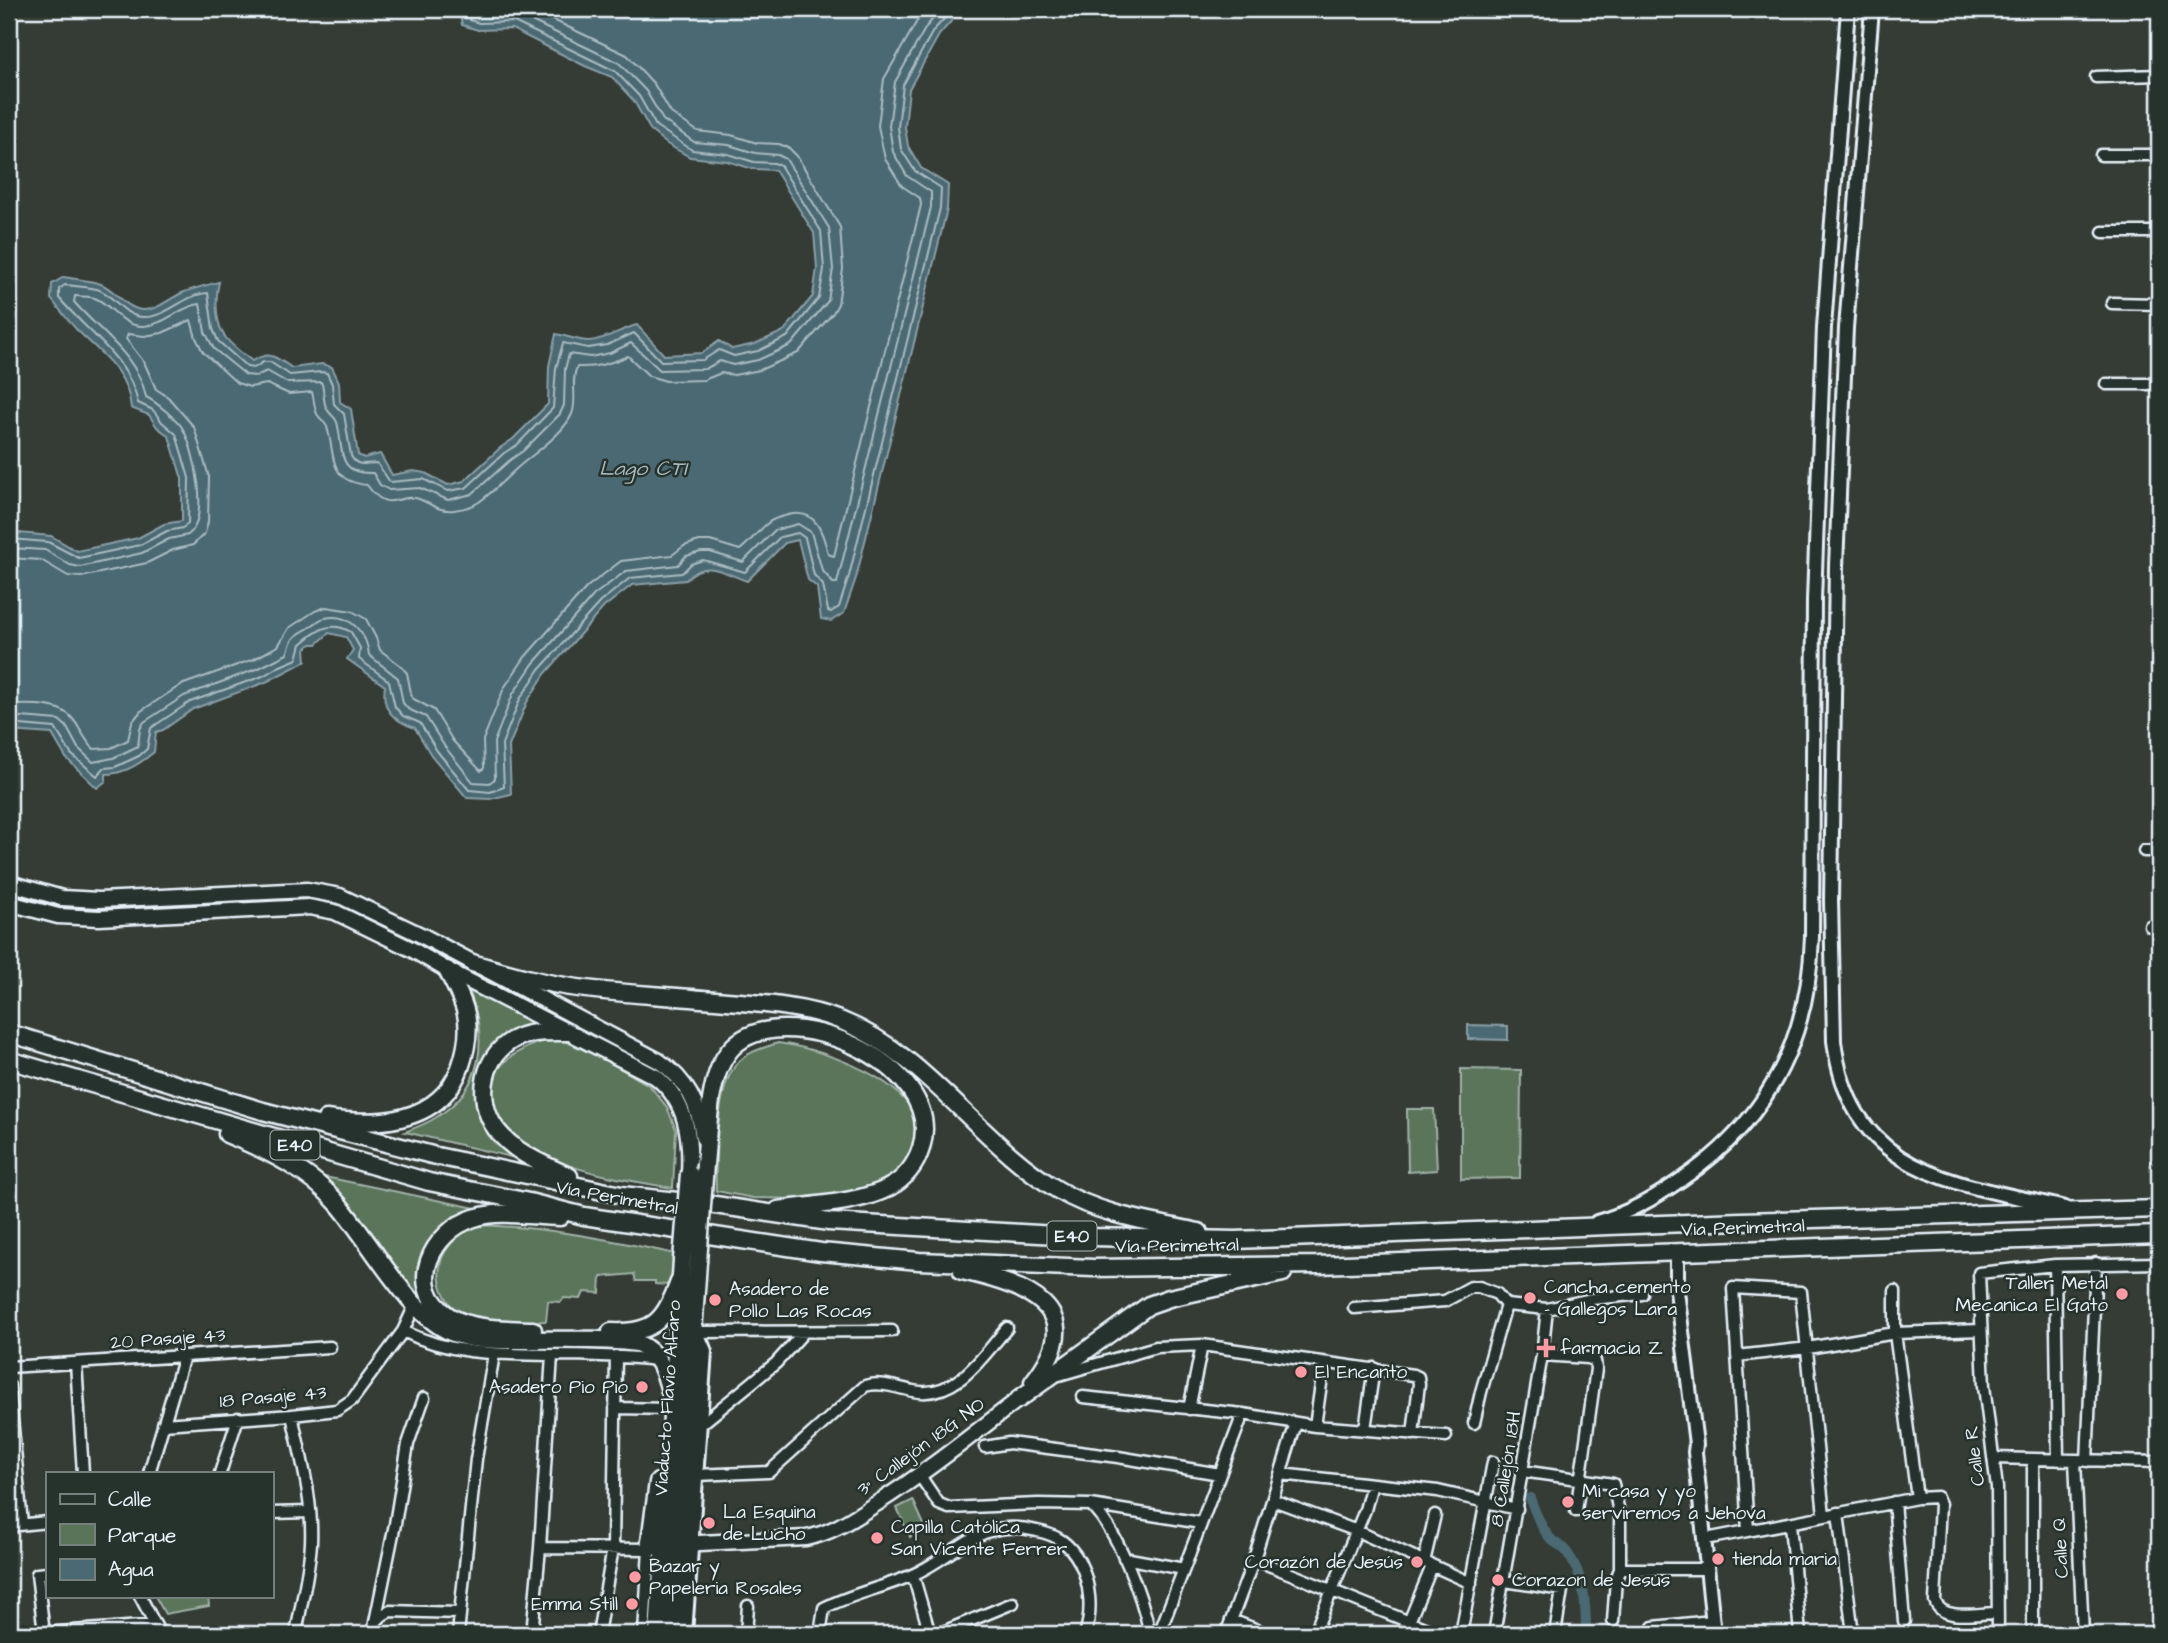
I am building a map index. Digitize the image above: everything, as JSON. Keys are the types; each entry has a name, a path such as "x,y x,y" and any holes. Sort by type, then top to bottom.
{"main road":[{"path":"9,883 62,898 99,900 307,890 340,896 421,935 653,1057 672,1071 687,1088 698,1110 705,1164"},
{"path":"154,897 155,916"},
{"path":"9,903 58,916 99,918 309,906 335,912 656,1077 678,1101 685,1119 689,1144 689,1174"},
{"path":"366,927 371,911"},
{"path":"429,959 428,950 431,945 437,944"},
{"path":"472,963 570,987 783,1007 831,1016 872,1035 899,1053 1032,1172 1067,1195 1114,1214 1236,1240"},
{"path":"262,1111 357,1124 376,1123 415,1114 438,1100 459,1072 467,1034 467,1016 447,970"},
{"name":"Viaducto Flavio Alfaro","path":"658,1634 679,1282 690,1261 715,1078 730,1050 749,1037 765,1031 786,1029 830,1037 873,1056 907,1083 922,1108 924,1133 919,1154 902,1179 890,1187 866,1196 762,1213"},
{"path":"568,1032 530,1034 504,1046 487,1070 484,1085 486,1109 501,1135 532,1158 568,1176 621,1195"},
{"name":"Vía Perimetral","path":"9,1033 262,1111 432,1155 621,1195 715,1205 829,1222 1092,1237 1236,1240 2159,1209"},
{"name":"Vía Perimetral","path":"9,1060 429,1182 584,1216 821,1252 919,1261 1093,1268 1318,1265 2159,1235"},
{"path":"143,1101 257,1147 316,1183 340,1205 415,1305 442,1327 471,1338 625,1341 647,1348 659,1360 672,1409 664,1426 649,1549"},
{"name":"Viaducto Flavio Alfaro","path":"672,1634 685,1544 696,1329 690,1261 689,1174"},
{"path":"584,1216 496,1214 465,1221 444,1235 430,1255 426,1273 430,1293 444,1312 466,1323 512,1329 621,1333 644,1329 660,1321 669,1309 679,1282"},
{"path":"2140,1236 2159,1243"},
{"path":"919,1261 997,1279 1024,1289 1044,1303 1055,1323 1055,1339 1044,1369 1019,1399"},
{"path":"1019,1399 1149,1305 1169,1298 1318,1265"},
{"name":"3° Callejón 18G NO","path":"685,1544 822,1535 851,1520 920,1476 1019,1399"}],"street":[{"path":"1559,1229 1622,1215 1651,1201 1720,1151 1756,1111 1784,1066 1794,1042 1808,990 1811,964 1814,600 1824,327 1848,9"},
{"path":"1872,9 1846,328 1836,566 1831,900 1834,1041 1843,1084 1863,1123 1894,1154 1932,1175 1953,1182 2082,1212"},
{"path":"2096,77 2159,75"},
{"path":"2101,155 2159,155"},
{"path":"2103,232 2159,232"},
{"path":"2112,303 2159,304"},
{"path":"2106,384 2159,384"},
{"path":"1812,695 1833,695"},
{"path":"2144,851 2159,851"},
{"path":"1653,1627 1713,1628 1696,1444 1677,1291 1677,1251"},
{"path":"2087,1461 2096,1263"},
{"path":"2058,1460 2054,1265 2159,1263"},
{"name":"Calle R","path":"1997,1634 1997,1488 1984,1386 1979,1273 2054,1265"},
{"path":"1354,1308 1445,1301 1471,1287 1497,1294 1506,1305 1547,1309 1592,1299 1642,1294"},
{"path":"1748,1531 1733,1289 1801,1292 1824,1515"},
{"path":"1895,1291 1895,1332 1917,1498"},
{"name":"18 Pasaje 43","path":"163,1424 292,1416 337,1410 352,1400 403,1331 415,1305"},
{"path":"1474,1423 1506,1305"},
{"name":"8 Callejón 18H","path":"1494,1634 1517,1509 1547,1309"},
{"path":"695,1475 769,1472 865,1386 878,1384 921,1393 940,1391 958,1382 981,1360 1007,1328"},
{"path":"685,1634 685,1544 695,1475 705,1351 696,1329 892,1331"},
{"path":"1737,1356 1808,1348 1895,1332 1981,1330"},
{"path":"403,1331 440,1347 494,1354 616,1356 659,1360"},
{"path":"699,1426 776,1363 804,1332"},
{"path":"1046,1380 1145,1349 1202,1345 1374,1368 1419,1378 1413,1434"},
{"path":"1189,1409 1202,1345"},
{"name":"20 Pasaje 43","path":"9,1367 330,1347"},
{"path":"458,1634 458,1613 476,1459 494,1354"},
{"path":"532,1634 552,1354"},
{"path":"1542,1355 1588,1358 1595,1361 1576,1511"},
{"path":"149,1472 184,1356"},
{"path":"598,1634 613,1548 616,1356"},
{"path":"76,1363 83,1472"},
{"path":"1315,1426 1324,1363"},
{"path":"1365,1429 1374,1368"},
{"path":"9,1387 22,1524"},
{"path":"371,1634 408,1444 424,1398"},
{"path":"1083,1398 1243,1414 1315,1426 1446,1436"},
{"path":"615,1408 672,1409"},
{"path":"1159,1634 1243,1414"},
{"path":"292,1416 308,1486 311,1545 296,1634"},
{"path":"220,1472 237,1418"},
{"path":"1226,1634 1254,1559 1296,1423"},
{"path":"985,1447 1009,1443 1220,1474"},
{"path":"1696,1444 1702,1452 1722,1634"},
{"path":"1993,1458 2158,1462 2159,1487"},
{"path":"2033,1460 2033,1634"},
{"name":"Calle Q","path":"2075,1460 2083,1634"},
{"path":"1461,1634 1493,1462"},
{"path":"1522,1471 1610,1483 1615,1487 1620,1517 1620,1569 1616,1579 1613,1621"},
{"path":"1280,1474 1438,1492 1517,1509"},
{"path":"920,1476 939,1504 949,1508 1038,1504 1091,1505 1201,1523"},
{"path":"1314,1634 1357,1531 1372,1484"},
{"path":"1711,1538 1894,1502 1937,1497 1940,1504 1935,1601 1937,1607 1948,1614 1996,1613"},
{"path":"1273,1500 1357,1531 1471,1583"},
{"path":"1894,1502 1904,1621"},
{"path":"1091,1505 1099,1513 1124,1558 1144,1608 1150,1634"},
{"path":"273,1513 310,1512"},
{"path":"1838,1513 1853,1634"},
{"path":"1404,1634 1428,1564 1435,1515"},
{"path":"9,1526 46,1522"},
{"path":"1790,1524 1800,1634"},
{"path":"820,1634 824,1608 913,1575 972,1537 1010,1527 1048,1533 1063,1540 1074,1552 1088,1584 1085,1634"},
{"path":"540,1548 649,1549 644,1634"},
{"path":"1124,1558 1184,1569"},
{"path":"1254,1559 1439,1634"},
{"path":"1620,1569 1707,1569"},
{"path":"42,1574 44,1633"},
{"path":"913,1575 930,1634"},
{"path":"1505,1581 1562,1590 1555,1634"},
{"path":"31,1634 158,1630 141,1598"},
{"path":"938,1634 1013,1603"},
{"path":"746,1634 748,1606"},
{"path":"375,1622 382,1614 390,1611 458,1613"},
{"path":"1231,1620 1268,1634"}],"green space":[{"path":"468,988 545,1023 488,1063 493,1134 502,1147 524,1160 405,1132 452,1106 473,1077 480,1043"},
{"path":"545,1040 564,1041 601,1057 650,1086 667,1107 676,1130 673,1188 623,1179 562,1163 535,1151 512,1136 497,1116 491,1092 496,1072 517,1052"},
{"path":"778,1043 806,1049 852,1065 880,1079 907,1103 921,1120 916,1148 892,1180 849,1193 801,1199 753,1198 716,1191 720,1108 729,1077 744,1057"},
{"path":"1461,1069 1521,1070 1520,1178 1461,1179"},
{"path":"1407,1109 1434,1109 1437,1170 1408,1172"},
{"path":"325,1177 485,1210 454,1216 433,1236 421,1264 436,1315 420,1301 374,1235"},
{"path":"472,1225 574,1234 675,1254 670,1285 655,1284 655,1281 636,1281 634,1274 601,1277 600,1293 584,1292 581,1299 548,1301 546,1321 496,1322 470,1319 447,1300 439,1271 445,1252 457,1237"},
{"path":"913,1500 925,1527 910,1537 897,1508"},
{"path":"156,1598 208,1598 209,1606 165,1614"}],"water":[{"name":"Lago CTI","path":"459,9 962,9 939,35 909,89 905,127 908,146 921,168 948,185 947,209 856,578 844,613 831,621 821,619 817,587 808,580 798,540 785,543 747,581 722,571 707,569 693,573 686,580 632,585 604,607 545,674 527,702 509,746 511,794 490,799 467,798 431,755 415,728 395,718 387,708 385,686 347,659 353,650 346,637 329,633 317,644 311,644 305,649 306,661 266,682 193,709 156,732 154,752 132,768 106,774 106,781 97,788 66,758 52,734 9,731 9,532 51,536 77,551 138,538 164,524 182,521 182,479 169,436 157,427 149,415 131,408 125,383 119,373 51,299 52,284 64,277 98,283 136,309 148,310 187,291 219,282 218,319 222,333 235,347 252,361 269,355 292,368 322,364 332,367 339,382 340,402 351,409 358,455 364,458 380,454 392,475 413,471 425,473 448,485 464,481 513,439 548,404 549,366 556,334 589,341 637,325 664,355 702,353 719,341 732,349 755,344 784,331 813,296 817,268 814,233 775,170 753,169 727,161 690,157 651,131 634,101 612,77 512,29 478,30 462,25"},
{"path":"1468,1025 1508,1026 1508,1040 1468,1039"}],"waterway":[{"path":"1530,1498 1545,1532 1566,1551 1577,1570 1585,1601 1586,1634"}],"place":[{"name":"Taller Metal Mecanica El Gato","path":"2122,1294"},
{"name":"Cancha cemento - Gallegos Lara","path":"1530,1298"},
{"name":"Asadero de Pollo Las Rocas","path":"715,1300"},
{"name":"farmacia Z","path":"1546,1348"},
{"name":"El Encanto","path":"1301,1372"},
{"name":"Asadero Pio Pio","path":"642,1387"},
{"name":"Mi casa y yo serviremos a Jehova","path":"1568,1502"},
{"name":"La Esquina de Lucho","path":"709,1523"},
{"name":"Capilla Católica San Vicente Ferrer","path":"877,1538"},
{"name":"tienda maria","path":"1718,1559"},
{"name":"Corazón de Jesús","path":"1417,1562"},
{"name":"Bazar y Papeleria Rosales","path":"635,1577"},
{"name":"Corazon de Jesus","path":"1498,1580"},
{"name":"Emma Still","path":"632,1604"}]}
